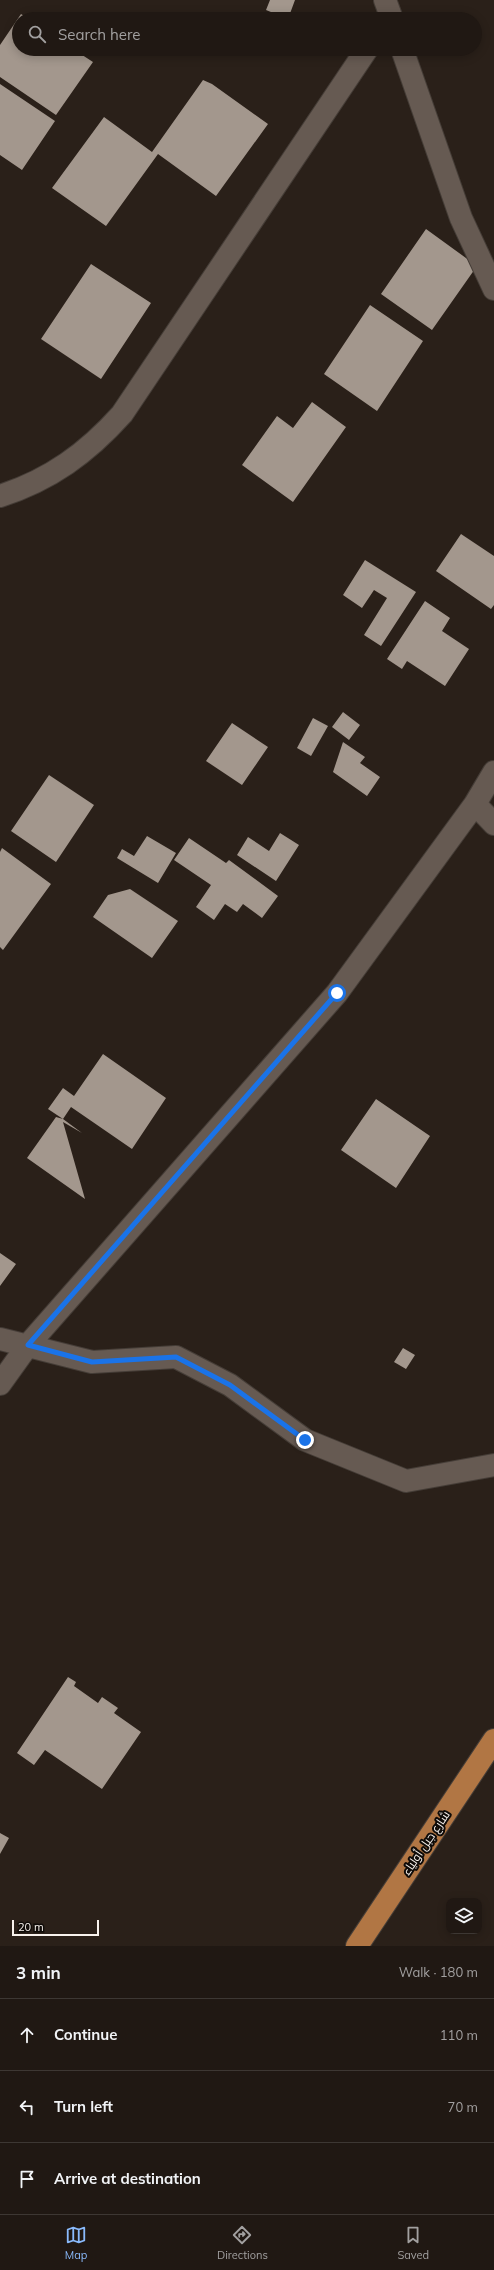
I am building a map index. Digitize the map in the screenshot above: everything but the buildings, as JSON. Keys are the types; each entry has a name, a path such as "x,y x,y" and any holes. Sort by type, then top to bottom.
{"highway":[{"name":"شارع جبل أولياء","path":"358,1946 494,1740"}],"street":[{"path":"0,496 50,476 76,458 101,437 122,414 362,56"},
{"path":"404,56 461,218 494,289"},
{"path":"0,1384 28,1345 337,993 475,804 494,772"},
{"path":"475,804 494,824"},
{"path":"0,1339 92,1362 176,1357 230,1385 305,1440 406,1481 494,1465"}],"route":[{"path":"305,1440 230,1385 176,1357 92,1362 28,1345 337,993"}]}
